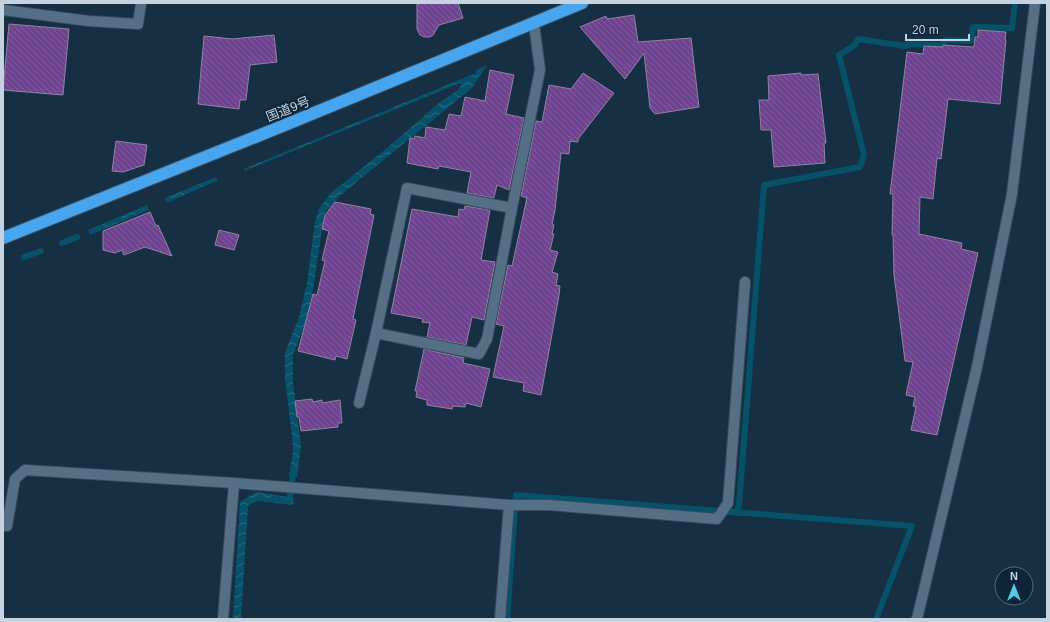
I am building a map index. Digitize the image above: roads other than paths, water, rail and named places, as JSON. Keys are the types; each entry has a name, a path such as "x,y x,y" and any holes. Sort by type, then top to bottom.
{"highway":[{"name":"国道9号","path":"3,238 534,24 582,3"}],"street":[{"path":"3,10 89,21 138,24 140,3"},
{"path":"917,619 977,366 1012,194 1035,3"},
{"path":"376,333 479,354 488,339 512,208 540,70 534,24"},
{"path":"359,403 376,333 407,188 512,208"},
{"path":"3,526 8,526 15,479 25,470 234,483 509,505 549,505 717,519 728,503 745,282"},
{"path":"223,619 234,483"},
{"path":"500,619 509,505"}],"water":[{"path":"487,65 472,88 342,194 325,212 313,290 306,321 293,355 293,383 301,446 297,477 289,476 293,452 285,378 285,352 299,317 307,283 315,222 319,208 331,193 387,148 440,102 458,90 462,84 458,84 244,171 244,169 476,73 476,70"},
{"path":"216,177 218,180 167,203 165,198"},
{"path":"147,205 149,210 90,235 88,230"},
{"path":"256,492 294,498 293,505 256,501 248,506 241,619 233,619 240,502"}],"waterway":[{"path":"737,513 739,505 764,185 860,167 864,155 839,55 855,45 858,39 905,46 909,44 942,45 945,40 971,41 973,27 1012,28 1015,3"},
{"path":"62,243 77,237"},
{"path":"24,257 41,251"},
{"path":"285,500 289,501 294,469"},
{"path":"507,619 516,495 912,526 876,619"}]}
